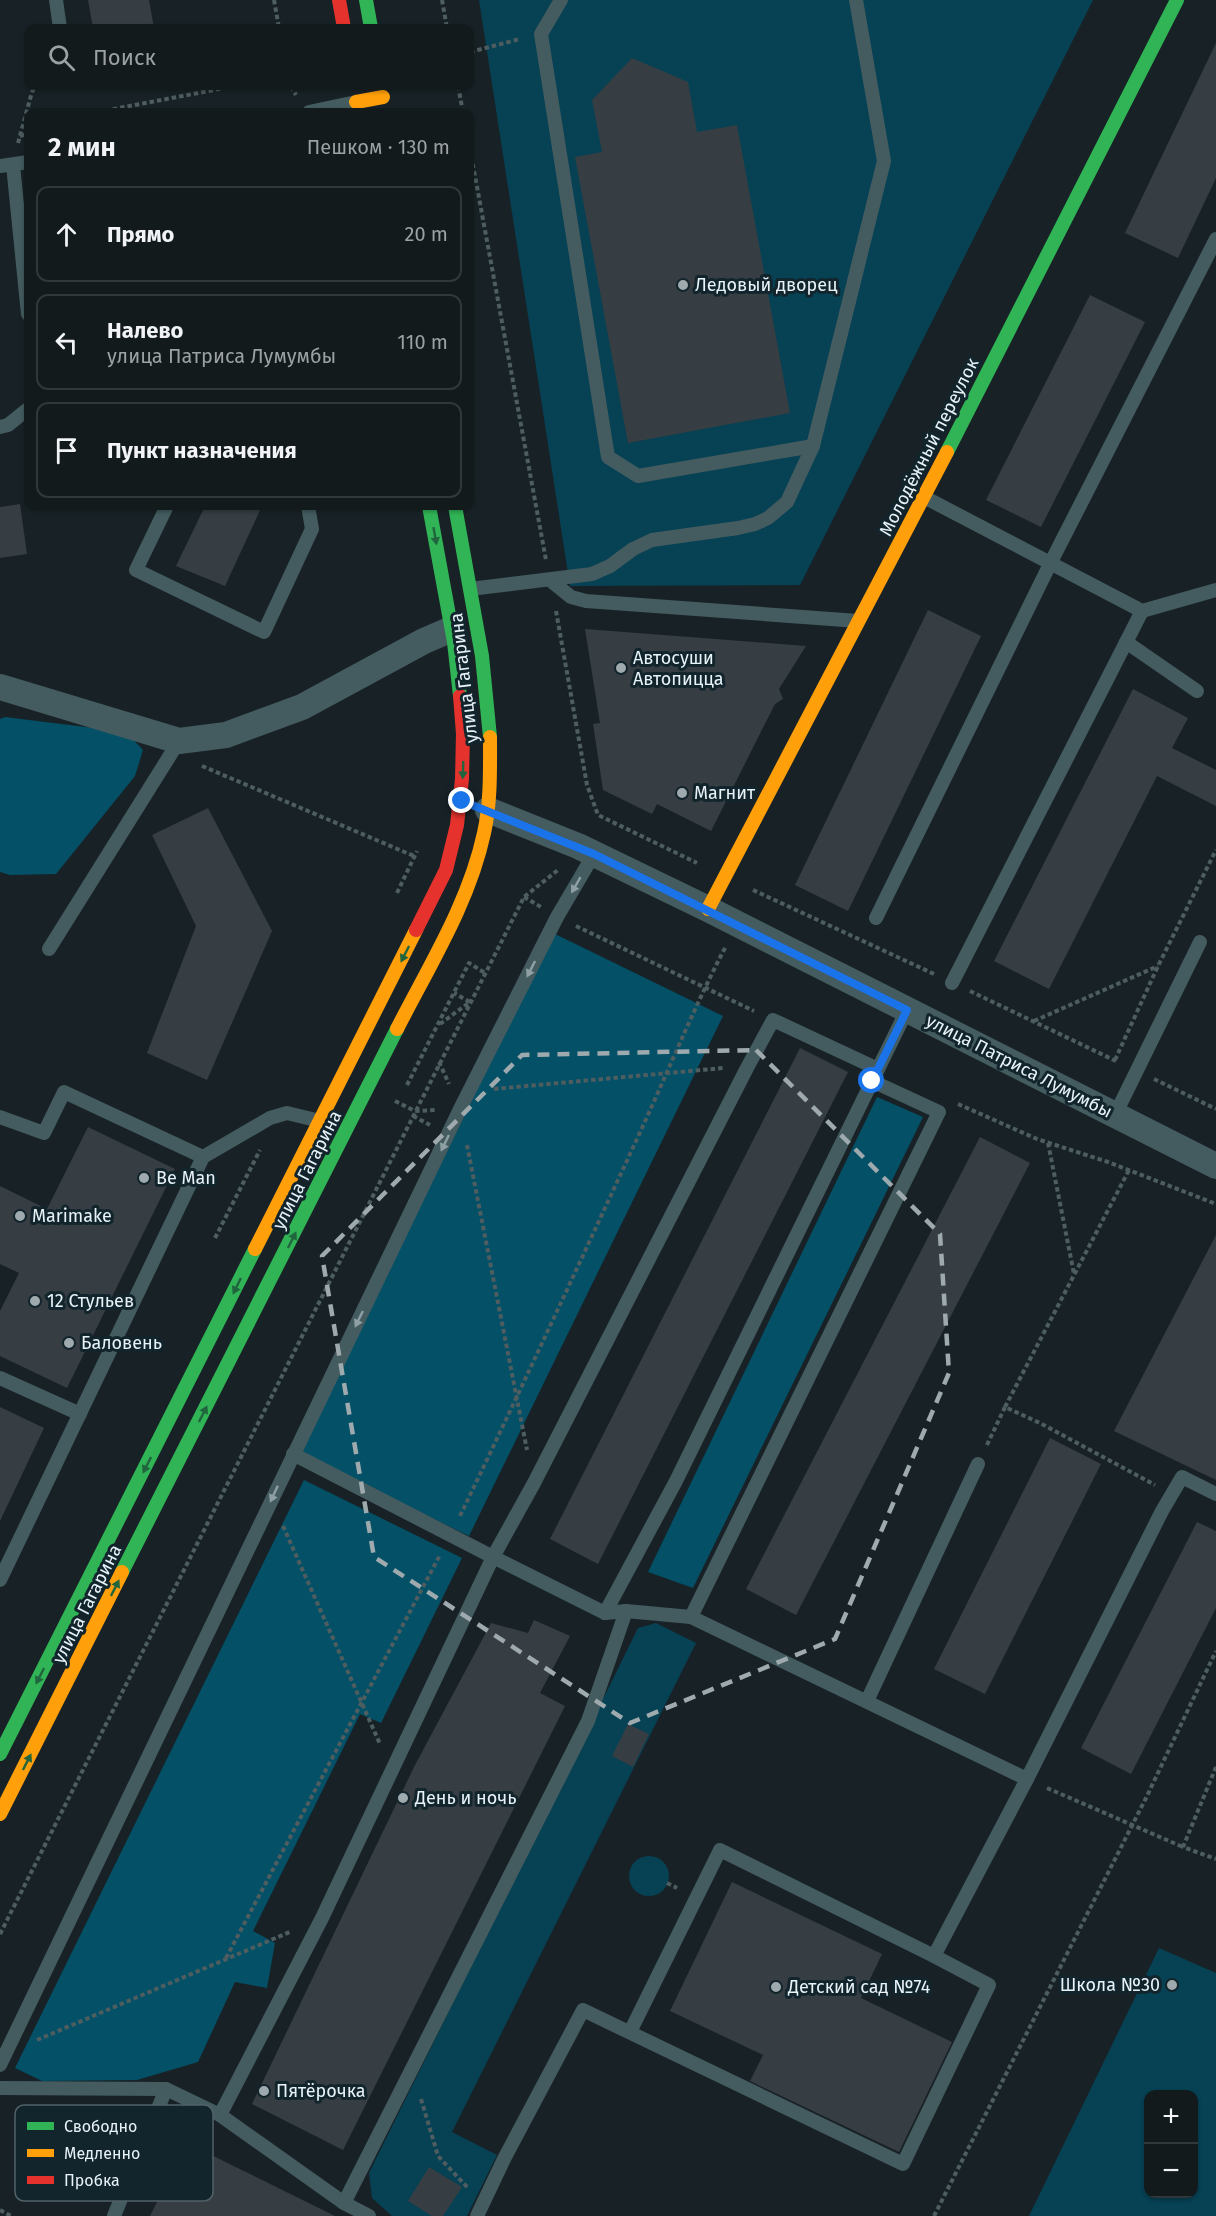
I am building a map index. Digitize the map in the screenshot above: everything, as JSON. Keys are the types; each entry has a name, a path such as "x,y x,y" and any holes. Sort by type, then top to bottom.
{"main road":[{"path":"339,0 343,24"},
{"path":"366,0 370,24"},
{"name":"Молодёжный переулок","path":"708,909 924,496 1177,0"},
{"path":"355,90 357,107 382,91 385,108"},
{"name":"улица Гагарина","path":"0,1754 446,870 455,841 462,801 464,746 460,688 452,629 430,510"},
{"name":"улица Гагарина","path":"0,1814 460,904 481,846 488,810 491,754 489,713 482,656 457,510"},
{"name":"улица Патриса Лумумбы","path":"462,801 488,810"}],"street":[{"path":"0,687 175,747 226,735 302,707 424,641 452,629"},
{"name":"улица Патриса Лумумбы","path":"488,810 594,854 708,909 1216,1166"}],"lane":[{"path":"56,0 59,24"},
{"path":"561,0 541,34 608,457 638,476 813,446"},
{"path":"470,589 549,574 601,571 633,549 652,540 755,524 768,518 786,502 813,446 884,161 856,0"},
{"path":"24,163 6,166 24,287"},
{"path":"876,918 1051,562 1216,238"},
{"path":"0,427 8,425 24,412"},
{"path":"924,496 1142,611 1216,590"},
{"path":"165,510 136,570 264,632 312,529 309,510"},
{"path":"549,574 571,597 586,601 858,621"},
{"path":"952,983 1142,611"},
{"path":"1126,642 1197,691"},
{"path":"49,949 175,747"},
{"path":"3,2059 460,1109 557,916 594,854"},
{"path":"1116,1115 1200,942"},
{"path":"605,1613 676,1481 907,1010"},
{"path":"220,2115 322,1918 493,1557 534,1483 773,1020 939,1112 692,1617"},
{"path":"0,1117 44,1133 64,1092 203,1157"},
{"path":"0,1580 203,1157 270,1118 287,1113 320,1121"},
{"path":"0,1378 80,1414"},
{"path":"293,1454 605,1613 626,1611 692,1617 1027,1779"},
{"path":"867,1701 978,1464"},
{"path":"934,1956 1182,1477 1216,1494"},
{"path":"344,2203 588,1721 626,1611"},
{"path":"480,2210 583,2010 903,2164 989,1985 720,1850 630,2032"},
{"path":"0,2088 166,2089 199,2105"},
{"path":"159,2105 166,2089"},
{"path":"213,2112 344,2203 369,2216"},
{"path":"114,2216 120,2201"}],"path":[{"path":"274,0 278,24"},
{"path":"442,0 446,24"},
{"path":"474,51 541,34"},
{"path":"27,108 33,90"},
{"path":"119,108 215,90"},
{"path":"459,90 462,108"},
{"path":"24,119 19,136 24,135"},
{"path":"474,171 549,574"},
{"path":"555,610 587,785 598,815 703,866"},
{"path":"175,747 414,856"},
{"path":"394,897 418,849"},
{"path":"1114,1060 1216,850"},
{"path":"0,1934 524,897 561,868"},
{"path":"755,891 1216,1109"},
{"path":"570,923 773,1020"},
{"path":"398,1102 469,963 485,973"},
{"path":"1033,1022 1158,966"},
{"path":"226,1959 361,1701 451,1536 667,1073 704,987"},
{"path":"454,993 470,1002"},
{"path":"438,1026 470,1002"},
{"path":"439,1062 460,1109 534,1483"},
{"path":"469,1091 748,1066"},
{"path":"390,1099 415,1111"},
{"path":"952,1102 1048,1143 1129,1170 1216,1204"},
{"path":"1048,1143 1074,1275"},
{"path":"215,1238 261,1148"},
{"path":"978,1464 1005,1407 1129,1170"},
{"path":"1005,1407 1040,1423 1172,1494"},
{"path":"272,1500 393,1772"},
{"path":"934,2216 1216,1651"},
{"path":"1182,1847 1216,1767"},
{"path":"1027,1779 1182,1847 1216,1859"},
{"path":"3,2059 322,1918"},
{"path":"412,2069 438,2156 480,2210"},
{"path":"0,2210 11,2216"}],"highlighted area":[{"path":"756,1050 940,1234 949,1373 835,1639 630,1723 374,1557 322,1256 522,1055"}],"shaded area":[{"path":"479,0 1093,0 800,585 570,586"},
{"path":"5,717 126,732 143,750 135,776 56,874 10,875 0,872 0,719"},
{"path":"553,933 723,1016 469,1536 300,1454"},
{"path":"877,1097 923,1117 693,1588 648,1572"},
{"path":"304,1480 462,1558 381,1723 360,1714 253,1931 275,1943 267,1988 235,1982 198,2062 137,2080 42,2081 15,2068"},
{"path":"656,1623 696,1643 452,2132 497,2155 467,2216 392,2216 372,2198 369,2173 638,1628"},
{"path":"649,1856 663,1862 669,1876 663,1890 649,1896 635,1890 629,1876 635,1862"},
{"name":"Школа №30","path":"1159,1948 1216,1973 1216,2216 1029,2216"}],"building":[{"path":"88,0 149,0 153,24 92,24"},
{"path":"1216,43 1216,178 1178,258 1125,233"},
{"name":"Ледовый дворец","path":"632,58 688,82 697,132 737,125 790,413 628,443 575,157 602,152 592,100"},
{"path":"1090,295 1145,322 1041,527 986,500"},
{"path":"20,504 27,554 0,558 0,507"},
{"path":"203,510 260,510 225,586 176,566"},
{"path":"928,610 981,636 848,911 795,885"},
{"path":"585,629 806,646 779,689 783,699 775,704 711,831 657,804 652,814 603,790 593,724 600,723"},
{"path":"1133,689 1188,718 1172,748 1216,770 1216,806 1157,776 1049,989 994,961"},
{"path":"208,808 272,931 207,1080 147,1053 196,926 152,835"},
{"path":"800,1048 848,1072 598,1564 550,1539"},
{"path":"88,1127 175,1169 67,1388 0,1356 0,1311 19,1273 0,1264 0,1186 47,1209"},
{"path":"980,1137 1030,1163 796,1615 746,1589"},
{"path":"1216,1235 1216,1480 1114,1431"},
{"path":"0,1407 44,1428 0,1521"},
{"path":"1050,1438 1101,1464 985,1694 934,1669"},
{"path":"1197,1522 1216,1531 1216,1608 1131,1774 1081,1748"},
{"path":"534,1620 570,1636 540,1693 565,1706 343,2150 252,2104 414,1767 491,1623 528,1633"},
{"path":"628,1724 649,1734 633,1767 612,1756"},
{"path":"732,1882 882,1954 861,1998 952,2042 899,2152 750,2081 763,2055 670,2011"},
{"path":"213,2156 335,2216 150,2216 158,2201 213,2201"},
{"path":"429,2167 462,2187 443,2216 432,2216 408,2201"}],"traffic: fast":[{"path":"366,0 370,24"},
{"path":"947,452 1177,0"},
{"path":"430,510 454,642 460,696"},
{"path":"456,510 482,656 490,737"},
{"path":"122,1572 397,1029"},
{"path":"0,1754 255,1249"}],"traffic: slow":[{"path":"356,102 383,97"},
{"path":"708,909 947,452"},
{"path":"397,1029 447,934 469,884 477,859 488,809 490,737"},
{"path":"255,1249 416,930"},
{"path":"0,1814 122,1572"}],"traffic: jam":[{"path":"339,0 343,24"},
{"path":"416,930 446,870 457,825 462,779 463,734 460,696"}],"place":[{"name":"Ледовый дворец","path":"683,285"},
{"name":"Автосуши Автопицца","path":"621,668"},
{"name":"Магнит","path":"682,793"},
{"name":"Be Man","path":"144,1178"},
{"name":"Marimake","path":"20,1216"},
{"name":"12 Стульев","path":"35,1301"},
{"name":"Баловень","path":"69,1343"},
{"name":"День и ночь","path":"403,1798"},
{"name":"Школа №30","path":"1172,1985"},
{"name":"Детский сад №74","path":"776,1987"},
{"name":"Пятёрочка","path":"264,2091"}],"route":[{"path":"462,801 578,846 907,1010 872,1081"}]}
